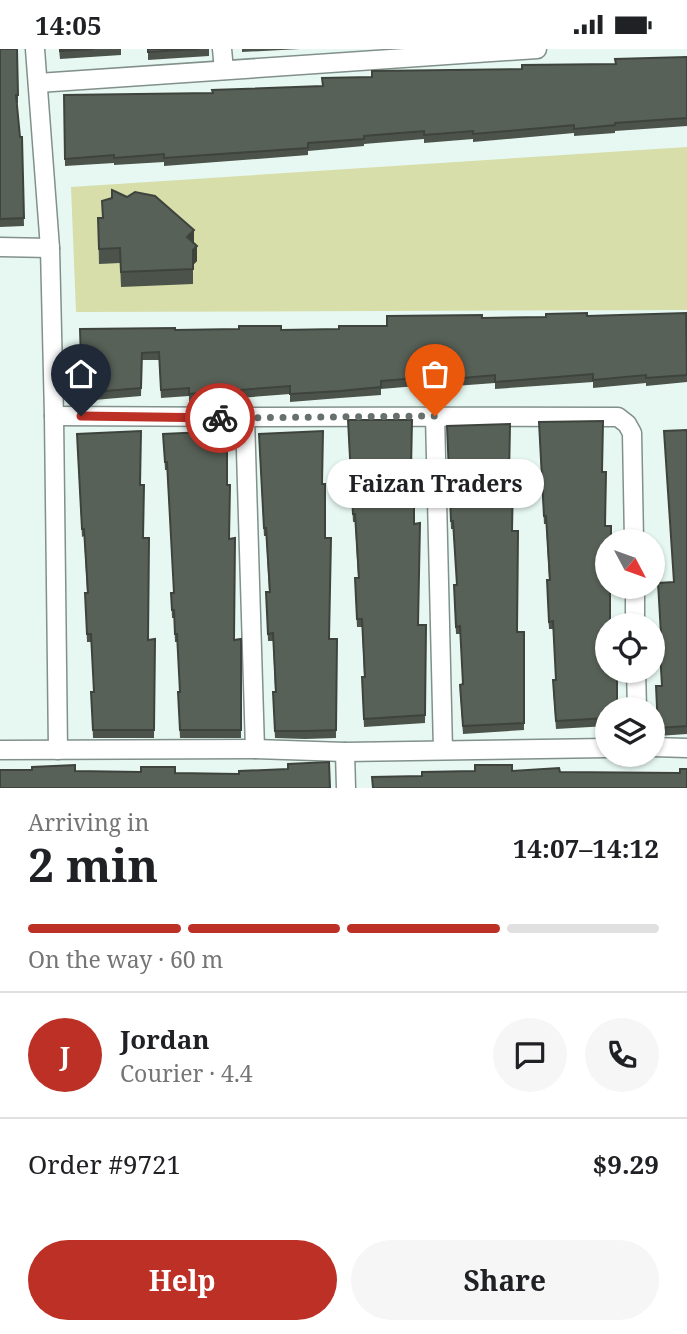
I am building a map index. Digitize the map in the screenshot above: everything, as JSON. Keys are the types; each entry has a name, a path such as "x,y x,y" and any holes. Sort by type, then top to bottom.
{"street":[{"path":"35,49 50,248 58,750"},
{"path":"222,49 224,71"},
{"path":"38,83 224,71 420,53 537,49"},
{"path":"0,247 50,248"},
{"path":"54,416 618,417 627,424 632,433 634,529"},
{"path":"435,416 443,750"},
{"path":"245,418 255,749"},
{"path":"665,747 687,748"},
{"path":"0,750 255,749 345,752 595,748"},
{"path":"345,752 346,788"}],"green space":[{"path":"687,147 687,310 76,312 71,187"}],"building":[{"path":"0,49 17,49 16,95 22,137 24,218 0,219"},
{"path":"60,49 94,49 60,51"},
{"path":"148,49 199,49 148,52"},
{"path":"687,57 687,118 574,129 574,125 473,134 473,131 424,135 424,131 308,143 308,148 164,158 164,154 65,159 64,95 213,93 212,90 323,86 322,78 372,77 372,71 522,69 522,65 616,64 615,59"},
{"path":"112,190 127,197 135,192 155,196 194,230 187,237 197,246 193,250 193,269 121,272 120,248 99,249 98,218 103,218 102,201 112,198"},
{"path":"587,313 587,316 686,313 687,375 646,378 646,375 593,380 593,374 495,382 495,375 441,380 441,376 381,381 381,387 340,391 290,394 290,386 189,394 189,388 161,390 159,352 142,353 141,388 82,393 80,329 175,330 281,326 281,330 339,329 339,326 387,326 387,316 482,315 482,318"},
{"path":"348,420 412,420 414,524 420,523 418,625 426,625 425,715 364,719 362,619 357,619 355,578 359,578"},
{"path":"603,421 605,526 611,526 611,529 595,529 595,599 610,599 610,613 595,613 595,683 617,683 617,697 595,697 595,719 556,721 553,621 549,622 547,580 550,580 539,422"},
{"path":"510,424 512,531 518,531 517,632 524,632 524,723 463,726 460,626 456,627 454,585 457,585 447,426"},
{"path":"687,430 687,726 665,728 665,697 657,697 656,686 665,683 665,613 660,613 659,599 665,599 665,583 674,582 664,431"},
{"path":"141,431 143,538 149,538 148,640 155,639 154,730 93,730 91,634 87,634 85,593 88,593 77,434"},
{"path":"227,431 229,539 235,538 234,640 241,639 241,730 180,730 177,634 172,610 171,593 174,593 163,434"},
{"path":"323,431 325,538 331,538 329,639 337,639 336,730 275,731 273,633 268,634 266,592 270,592 259,434"},
{"path":"329,762 330,788 0,788 0,770 32,770 32,767 75,765 75,771 141,772 141,767 175,767 175,773 239,774 239,771 288,769 288,764"},
{"path":"475,765 512,765 512,771 559,768 560,772 680,773 680,769 687,769 687,788 373,788 372,777 475,771"}],"way so far":[{"path":"220,418 435,416"}],"place":[{"name":"Faizan Traders","path":"435,416"}],"route":[{"path":"81,416 220,418"}]}
